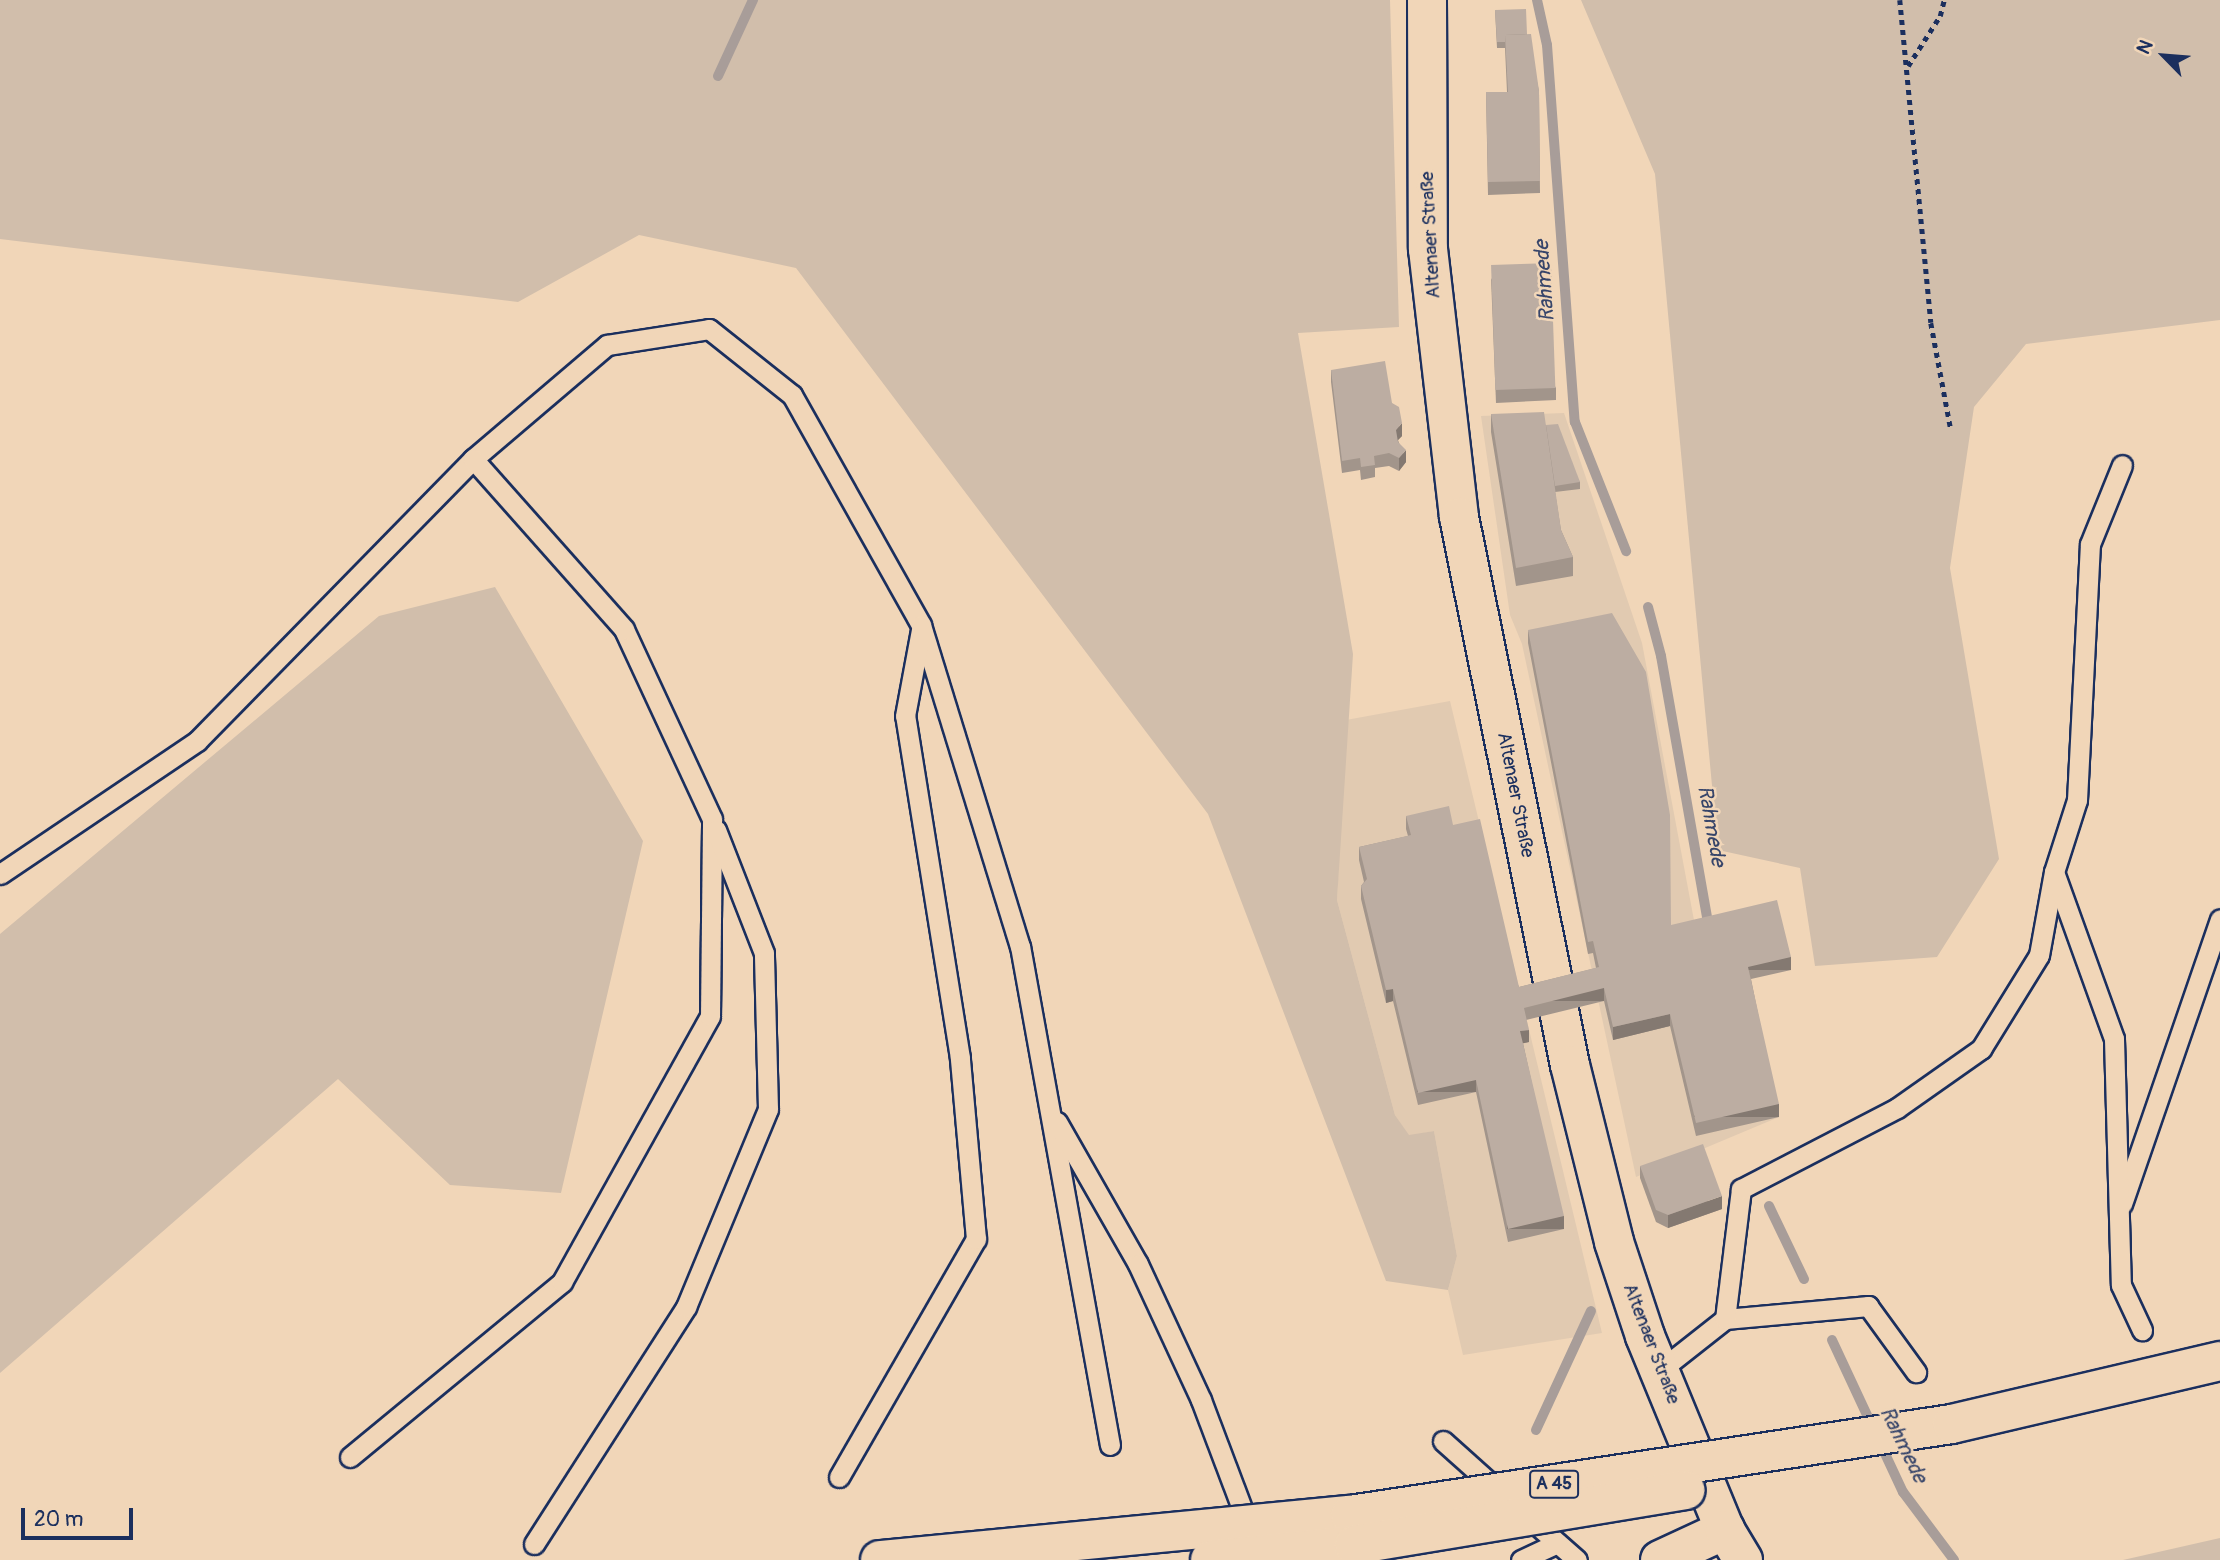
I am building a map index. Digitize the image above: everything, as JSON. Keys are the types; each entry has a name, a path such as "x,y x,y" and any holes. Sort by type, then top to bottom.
{"main road":[{"name":"Altenaer Straße","path":"1427,0 1428,249 1459,516 1570,1065 1614,1242 1659,1371 1734,1545"},
{"name":"A 45","path":"880,1560 1350,1515 1952,1423 2220,1361"},
{"name":"A 45","path":"1210,1560 1354,1545 1940,1448 2220,1385"},
{"path":"1660,1560 1734,1545"}],"lane":[{"path":"0,874 197,741 473,459 607,345 709,329 793,395 921,625 1020,946 1110,1445"},
{"path":"473,459 624,629 712,819 764,953 768,1109 686,1307 534,1544"},
{"path":"1725,1319 1741,1189 1897,1108 1981,1048 2039,956 2054,872 2077,800 2090,544 2122,465"},
{"path":"839,1477 976,1239 960,1058 905,716 921,625"},
{"path":"350,1457 562,1282 710,1016 712,819"},
{"path":"2054,872 2114,1039 2121,1285 2142,1330"},
{"path":"2118,1219 2220,919"},
{"path":"1050,1110 1138,1264 1201,1400 1263,1560"},
{"path":"1659,1371 1725,1319 1868,1306 1916,1372"},
{"path":"1443,1441 1577,1560"},
{"path":"1521,1560 1557,1543"}],"path":[{"path":"1900,0 1931,323 1951,430"},
{"path":"1908,67 1940,16 1944,0"}],"shaded area":[{"path":"0,0 1390,0 1399,327 1298,333 1353,654 1337,900 1395,1115 1409,1135 1434,1131 1457,1256 1448,1290 1386,1281 1208,814 796,268 639,235 518,302 0,239"},
{"path":"1581,0 2220,0 2220,320 2026,344 1974,407 1950,568 1999,859 1937,957 1815,966 1800,868 1718,850 1655,174"},
{"path":"1564,413 1642,643 1696,931 1735,922 1779,1117 1636,1177 1522,644 1510,615 1481,416"},
{"path":"495,587 643,841 561,1193 450,1185 338,1079 0,1373 0,934 379,616"},
{"path":"1450,701 1602,1333 1463,1355 1448,1290 1457,1256 1434,1131 1409,1136 1395,1115 1337,900 1346,720"},
{"path":"2220,1538 2220,1560 2123,1560"}],"building":[{"path":"1526,9 1527,34 1505,35 1505,42 1497,42 1495,10"},
{"path":"1531,34 1539,91 1540,181 1488,182 1486,92 1508,92 1505,35"},
{"path":"1551,263 1555,388 1495,390 1491,265"},
{"path":"1385,361 1392,403 1399,407 1402,423 1396,430 1398,442 1406,450 1399,458 1389,453 1374,456 1375,465 1361,467 1360,458 1342,461 1331,370"},
{"path":"1544,412 1561,530 1573,557 1516,568 1491,414"},
{"path":"1558,424 1580,482 1555,486 1546,425"},
{"path":"1612,613 1646,672 1670,815 1671,925 1777,900 1791,957 1748,967 1779,1104 1696,1123 1670,1014 1613,1027 1604,988 1524,1008 1529,1030 1520,1031 1564,1216 1508,1229 1476,1080 1418,1093 1393,989 1386,990 1361,886 1367,879 1359,847 1411,835 1406,816 1449,806 1453,825 1480,819 1519,987 1599,967 1593,941 1588,942 1528,630"},
{"path":"1703,1144 1722,1196 1668,1215 1656,1210 1640,1166"}],"waterway":[{"path":"718,76 753,0"},
{"name":"Rahmede","path":"1537,0 1547,45 1575,422 1626,551"},
{"name":"Rahmede","path":"1648,607 1661,656 1709,929"},
{"name":"Rahmede","path":"1769,1206 1804,1279"},
{"path":"1536,1430 1591,1311"},
{"name":"Rahmede","path":"1832,1340 1903,1492 1954,1560"}]}
